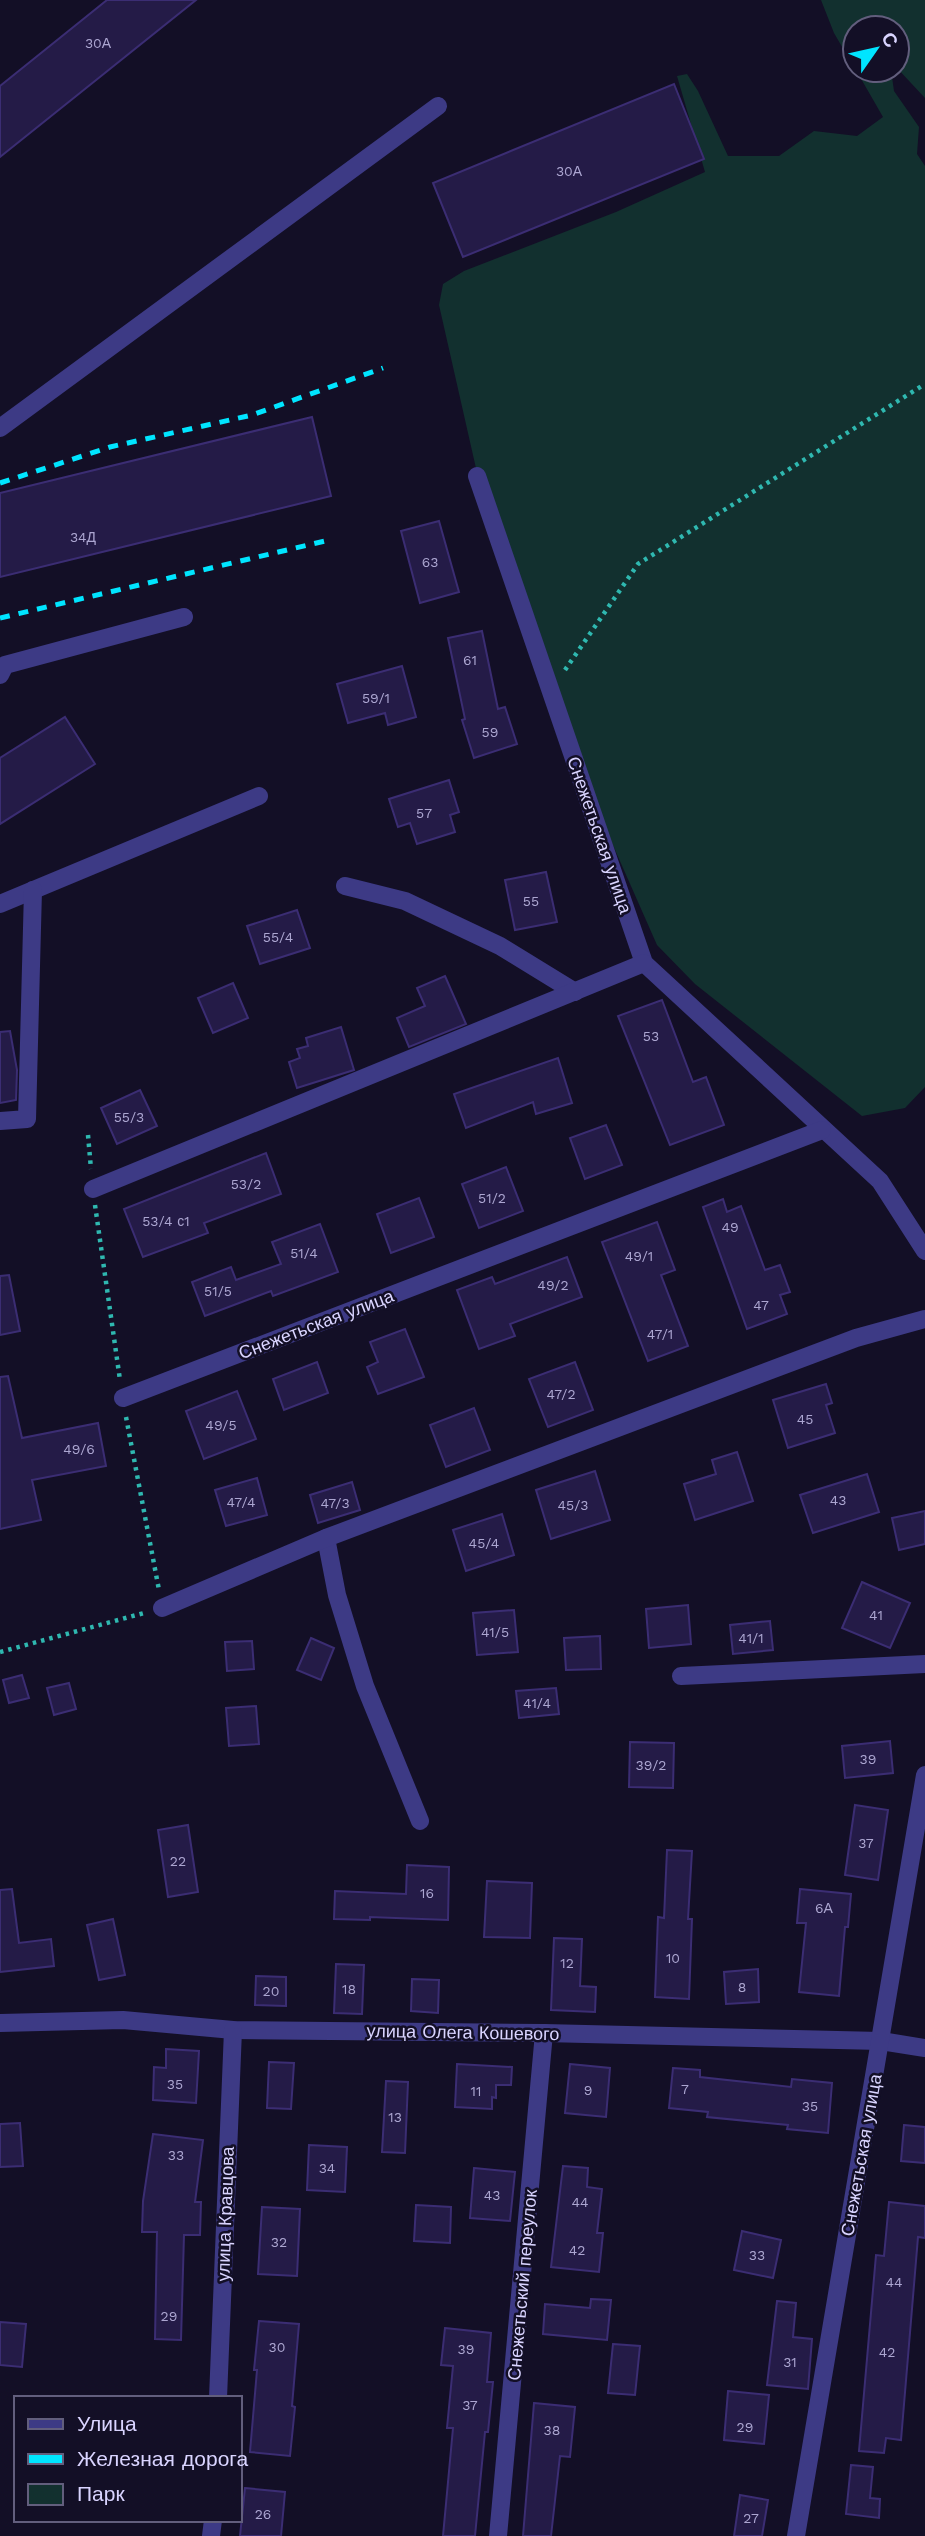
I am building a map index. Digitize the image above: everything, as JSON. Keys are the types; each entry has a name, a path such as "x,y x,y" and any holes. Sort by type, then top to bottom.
{"street":[{"path":"0,428 438,106"},
{"name":"Снежетьская улица","path":"477,477 644,963 880,1181 925,1251"},
{"path":"0,675 5,665 184,617"},
{"path":"0,904 259,796"},
{"path":"345,886 405,901 500,946 575,992"},
{"path":"0,1121 27,1119 33,890"},
{"path":"93,1189 644,963"},
{"name":"Снежетьская улица","path":"123,1398 822,1130"},
{"path":"162,1608 326,1538 856,1338 925,1319"},
{"path":"326,1538 337,1595 365,1686 420,1821"},
{"path":"681,1676 925,1664"},
{"name":"Снежетьская улица","path":"796,2536 925,1775"},
{"name":"улица Олега Кошевого","path":"0,2023 123,2020 233,2030 544,2033 881,2041 925,2048"},
{"name":"улица Кравцова","path":"218,2396 233,2030"},
{"name":"Снежетьский переулок","path":"498,2536 544,2033"}],"path":[{"path":"551,691 638,564 925,384"},
{"path":"0,1652 162,1608 123,1398 93,1189 88,1135"}],"green space":[{"path":"821,0 925,0 925,98 911,83 911,14 841,14 841,45"},
{"path":"687,74 698,91 728,156 779,156 814,131 857,136 883,117 864,84 893,84 894,91 919,127 917,154 925,166 925,1087 905,1108 862,1116 695,984 657,945 537,673 490,530 439,305 443,284 464,271 616,212 705,172 677,76"}],"building":[{"path":"107,0 196,0 0,157 0,86"},
{"path":"674,84 704,159 463,257 433,183"},
{"path":"312,417 331,496 0,577 0,493"},
{"path":"439,521 459,592 420,603 401,531"},
{"path":"482,631 498,709 505,707 517,744 474,758 462,720 465,719 448,638"},
{"path":"402,666 416,717 388,725 385,713 348,723 337,684"},
{"path":"65,717 95,764 0,824 0,758"},
{"path":"449,780 459,812 450,815 455,832 417,844 410,823 398,827 389,799"},
{"path":"546,872 557,922 515,930 505,880"},
{"path":"297,910 310,948 260,964 247,926"},
{"path":"445,976 466,1024 409,1047 397,1018 425,1006 417,988"},
{"path":"233,983 248,1018 213,1033 198,998"},
{"path":"662,1000 693,1082 706,1077 724,1125 670,1145 618,1016"},
{"path":"341,1027 354,1070 297,1088 289,1062 300,1058 297,1049 308,1046 306,1038"},
{"path":"10,1031 17,1070 16,1100 0,1103 0,1032"},
{"path":"558,1058 572,1103 536,1114 533,1102 466,1128 454,1094"},
{"path":"140,1090 157,1126 117,1144 101,1108"},
{"path":"606,1125 622,1165 585,1179 570,1138"},
{"path":"266,1153 281,1194 204,1223 208,1233 143,1257 124,1209"},
{"path":"506,1167 523,1211 479,1228 462,1184"},
{"path":"419,1198 434,1237 391,1253 377,1214"},
{"path":"723,1199 727,1212 741,1206 765,1270 780,1265 790,1292 780,1295 787,1314 747,1329 703,1207"},
{"path":"657,1222 675,1270 661,1275 688,1346 648,1361 602,1242"},
{"path":"320,1224 338,1272 273,1296 271,1291 205,1316 192,1282 231,1267 236,1280 281,1264 272,1242"},
{"path":"567,1257 582,1297 510,1324 515,1336 479,1349 457,1290 492,1277 495,1284"},
{"path":"9,1275 20,1331 0,1335 0,1276"},
{"path":"405,1329 424,1377 378,1394 367,1367 378,1362 370,1342"},
{"path":"317,1362 328,1393 284,1410 273,1379"},
{"path":"575,1362 593,1410 548,1427 529,1379"},
{"path":"8,1376 22,1438 98,1423 106,1466 32,1480 41,1520 0,1529 0,1377"},
{"path":"826,1384 832,1403 826,1405 835,1433 788,1448 773,1400"},
{"path":"237,1391 256,1439 204,1459 186,1411"},
{"path":"474,1408 490,1450 446,1467 430,1425"},
{"path":"737,1452 753,1501 695,1520 684,1484 716,1474 712,1460"},
{"path":"595,1471 610,1520 551,1539 536,1490"},
{"path":"867,1474 879,1512 813,1533 800,1495"},
{"path":"257,1478 267,1515 226,1526 215,1490"},
{"path":"352,1482 360,1510 318,1523 310,1495"},
{"path":"925,1511 925,1544 899,1550 892,1518"},
{"path":"502,1514 514,1555 466,1571 453,1530"},
{"path":"862,1582 910,1603 890,1648 842,1628"},
{"path":"688,1605 691,1644 649,1648 646,1609"},
{"path":"514,1610 518,1652 477,1655 473,1613"},
{"path":"770,1621 773,1650 733,1654 730,1625"},
{"path":"600,1636 601,1669 566,1670 564,1638"},
{"path":"311,1638 334,1648 321,1680 297,1670"},
{"path":"252,1641 254,1669 227,1671 225,1642"},
{"path":"22,1675 29,1698 9,1703 3,1680"},
{"path":"69,1683 76,1709 54,1715 47,1688"},
{"path":"556,1688 559,1714 519,1718 516,1691"},
{"path":"256,1706 259,1744 229,1746 226,1708"},
{"path":"890,1741 893,1773 845,1778 842,1746"},
{"path":"630,1742 674,1743 673,1788 629,1787"},
{"path":"855,1805 888,1810 878,1880 845,1875"},
{"path":"188,1825 198,1892 168,1897 158,1830"},
{"path":"667,1850 692,1851 688,1919 692,1919 689,1999 655,1997 658,1917 664,1918"},
{"path":"407,1865 449,1867 448,1920 370,1917 370,1920 334,1919 335,1891 406,1894"},
{"path":"487,1881 532,1883 530,1938 484,1937"},
{"path":"12,1889 19,1943 51,1939 54,1966 0,1972 0,1890"},
{"path":"800,1889 851,1894 848,1927 845,1927 839,1996 799,1992 806,1923 797,1923"},
{"path":"113,1919 125,1975 99,1980 87,1925"},
{"path":"554,1938 582,1939 580,1986 596,1987 595,2012 551,2010"},
{"path":"336,1964 364,1965 362,2014 334,2013"},
{"path":"758,1969 759,2002 726,2004 724,1972"},
{"path":"256,1976 286,1977 286,2006 255,2005"},
{"path":"412,1979 439,1980 438,2013 411,2011"},
{"path":"166,2049 199,2051 196,2103 153,2100 154,2067 166,2068"},
{"path":"269,2062 294,2063 291,2109 267,2108"},
{"path":"457,2064 512,2067 511,2085 496,2085 496,2098 492,2097 492,2109 455,2107"},
{"path":"570,2064 610,2068 606,2117 565,2113"},
{"path":"673,2068 700,2070 700,2077 791,2087 792,2079 832,2083 828,2133 787,2129 788,2125 707,2117 708,2112 669,2108"},
{"path":"386,2081 408,2082 405,2153 382,2152"},
{"path":"20,2123 23,2166 0,2167 0,2124"},
{"path":"904,2125 925,2127 925,2163 901,2161"},
{"path":"153,2134 203,2140 195,2202 201,2202 200,2235 184,2235 181,2340 155,2339 157,2232 142,2232 143,2201"},
{"path":"309,2145 347,2147 345,2192 307,2190"},
{"path":"563,2166 588,2168 587,2187 602,2189 597,2233 603,2233 599,2272 551,2267"},
{"path":"474,2168 515,2172 510,2221 470,2218"},
{"path":"889,2202 925,2206 925,2238 918,2237 901,2440 886,2438 884,2453 859,2451 876,2255 884,2256"},
{"path":"416,2205 451,2207 450,2243 414,2241"},
{"path":"262,2207 300,2209 297,2276 258,2274"},
{"path":"742,2231 781,2240 773,2278 734,2270"},
{"path":"591,2299 611,2300 607,2340 543,2334 545,2304 590,2308"},
{"path":"777,2301 796,2303 793,2337 812,2339 808,2389 767,2385"},
{"path":"259,2321 299,2324 290,2456 250,2452"},
{"path":"0,2322 26,2324 22,2367 0,2365"},
{"path":"445,2328 491,2333 487,2382 493,2382 488,2432 485,2432 475,2536 443,2536 453,2428 447,2428 453,2366 441,2365"},
{"path":"613,2344 640,2346 635,2395 608,2393"},
{"path":"728,2391 769,2395 764,2444 724,2440"},
{"path":"534,2403 575,2407 570,2457 560,2456 551,2536 523,2536"},
{"path":"851,2465 873,2467 870,2498 880,2499 879,2518 846,2514"},
{"path":"245,2488 285,2492 281,2536 240,2536"},
{"path":"740,2495 768,2500 762,2536 734,2536"}],"railway":[{"path":"0,483 110,447 252,415 383,368"},
{"path":"0,618 325,541"}]}
